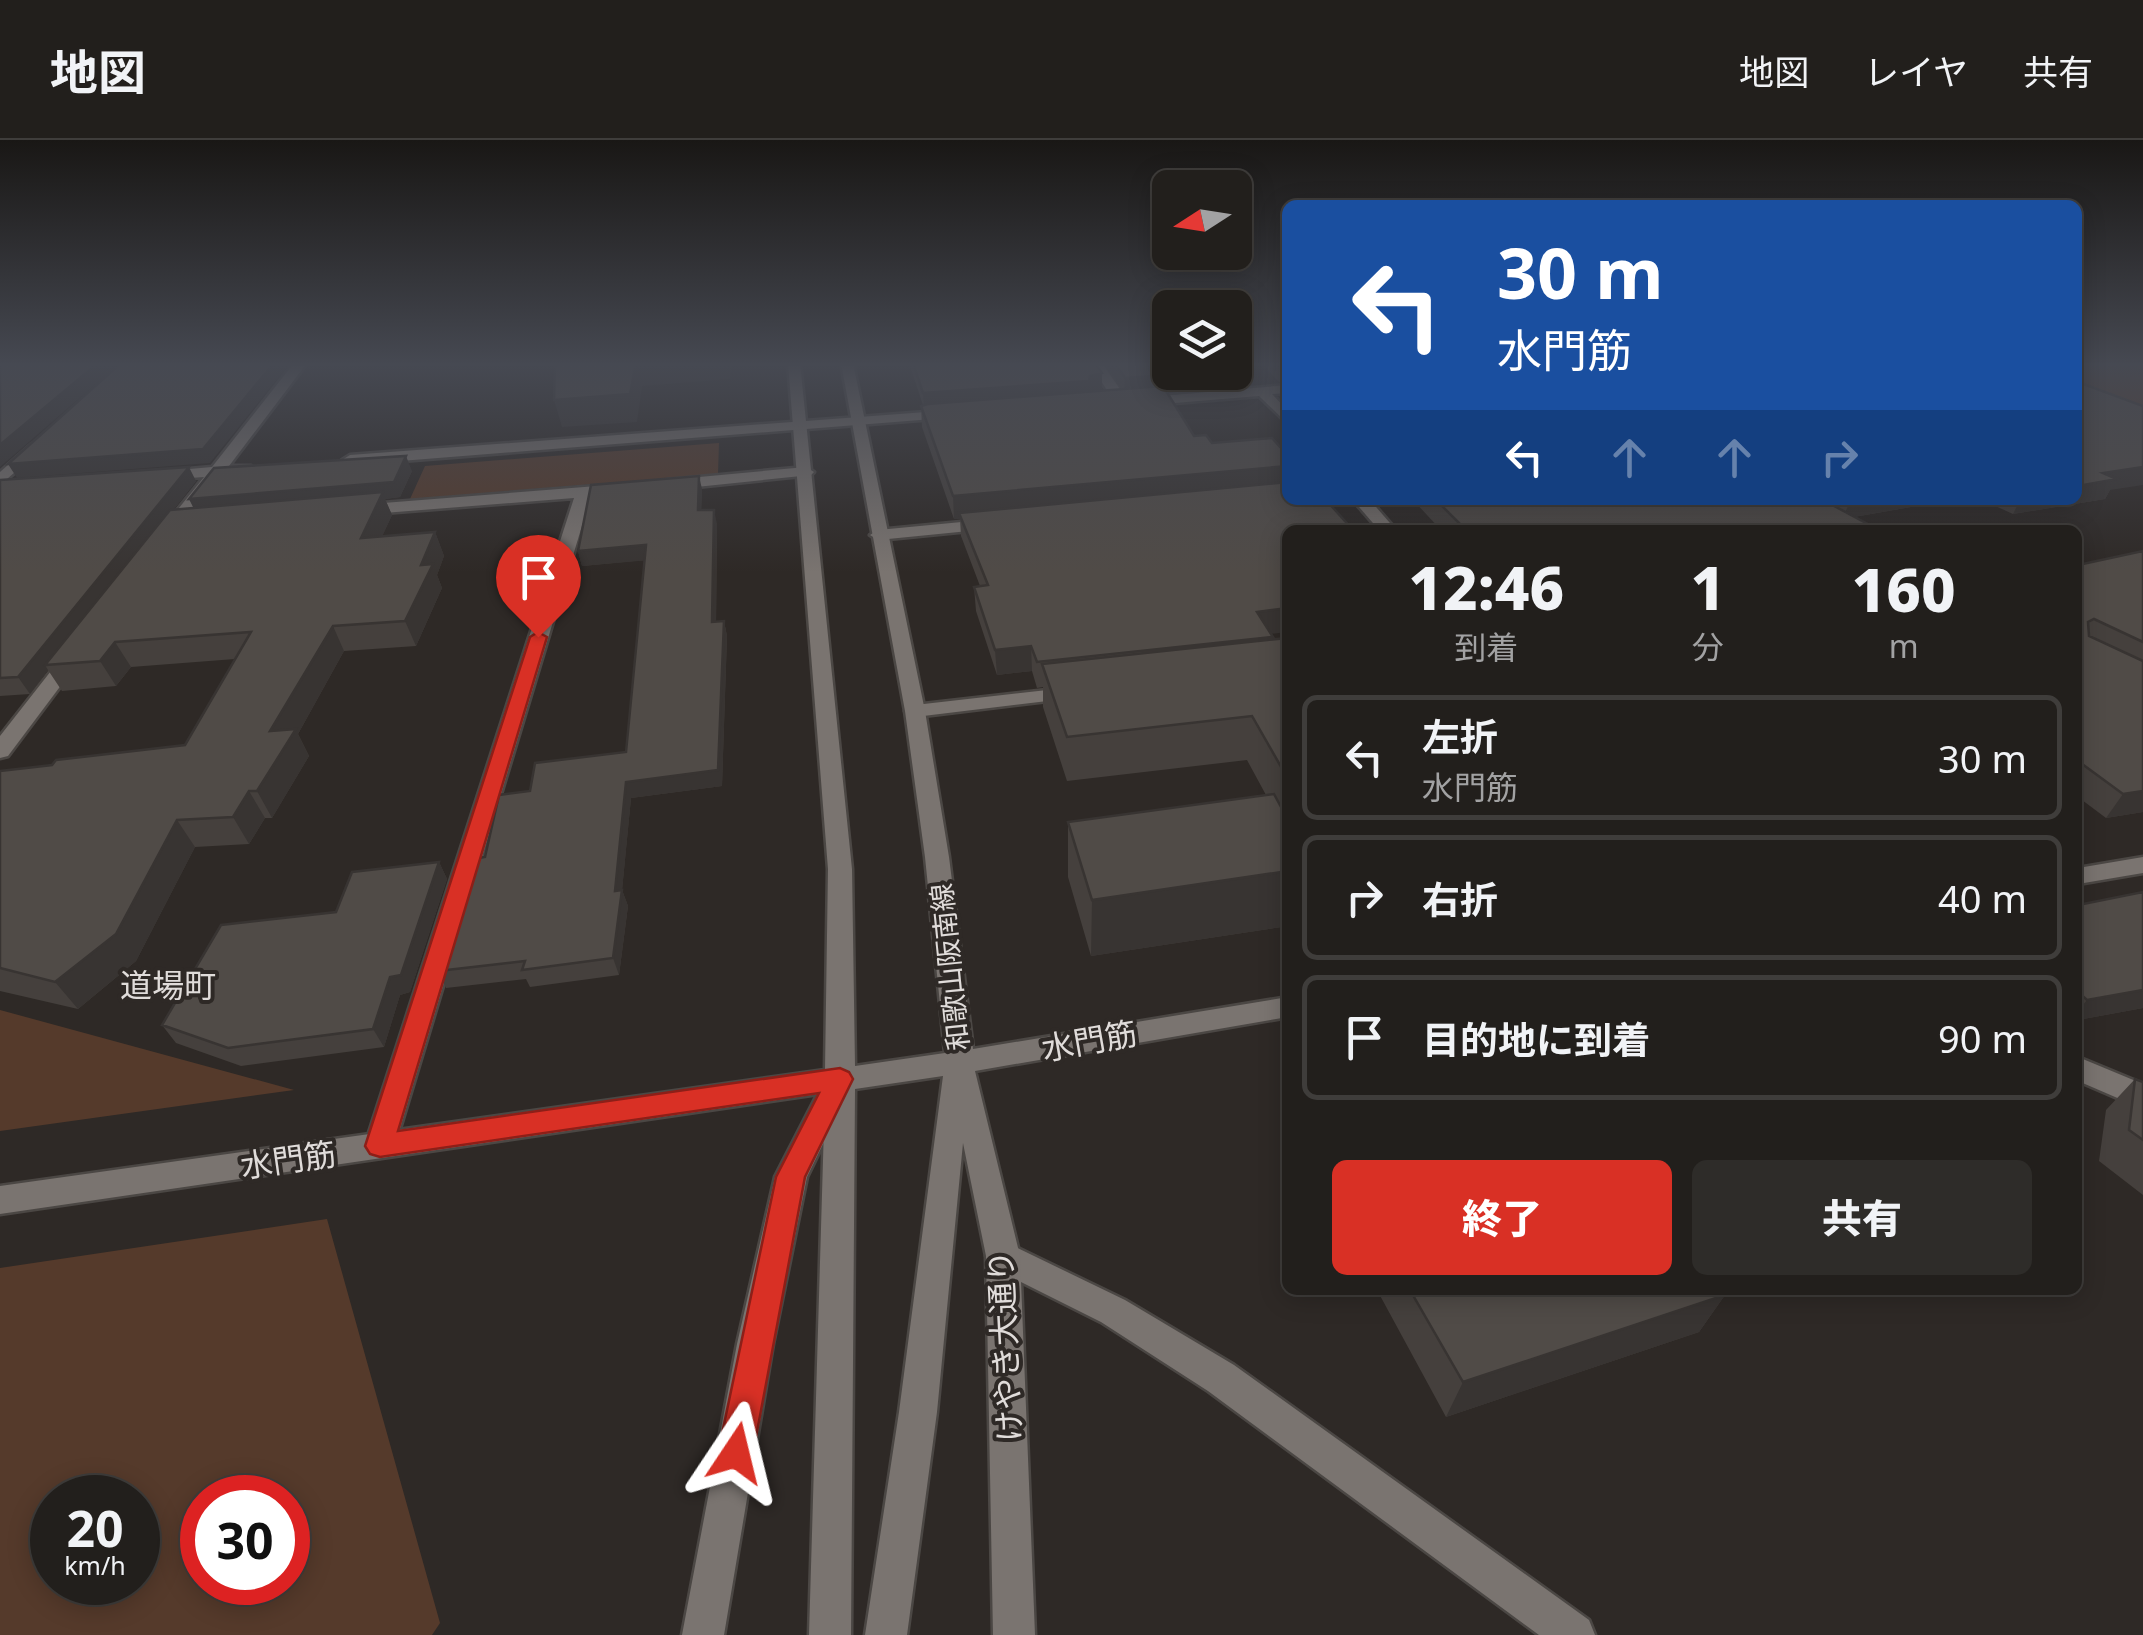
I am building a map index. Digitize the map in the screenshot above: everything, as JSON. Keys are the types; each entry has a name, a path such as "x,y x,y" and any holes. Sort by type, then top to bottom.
{"street":[{"path":"151,555 184,524 247,433"},
{"path":"335,462 702,433"},
{"path":"801,433 840,869 830,1635"},
{"name":"和歌山阪南線","path":"860,433 938,857 960,1062 918,1412 886,1635"},
{"path":"0,480 44,441"},
{"path":"139,477 258,468"},
{"path":"643,487 806,472"},
{"path":"0,488 20,486"},
{"path":"350,511 623,488"},
{"path":"380,1146 584,492"},
{"path":"1365,505 1383,525"},
{"path":"878,535 1002,524"},
{"path":"0,751 93,631"},
{"path":"914,711 1093,691"},
{"path":"2082,875 2143,866"},
{"name":"水門筋","path":"0,1200 960,1062 1282,1008"},
{"name":"けやき大通り","path":"960,1062 1003,1256 1014,1635"},
{"path":"2082,1070 2143,1097"},
{"path":"703,1635 755,1344 791,1177 840,1079"},
{"path":"1003,1256 1112,1311 1221,1378 1574,1635"}],"shaded area":[{"path":"719,443 718,474 410,499 425,466"},
{"path":"0,1010 294,1090 0,1131"},
{"path":"327,1219 440,1623 432,1635 0,1635 0,1268"}],"building":[{"path":"0,433 15,433 0,445"},
{"path":"43,433 216,433 203,449 8,464"},
{"path":"931,433 1192,433 1206,435 1212,443 1272,438 1282,449 1282,467 953,496"},
{"path":"2082,433 2143,433 2143,467 2103,473 2117,479 2082,485"},
{"path":"406,456 394,482 189,499 214,468"},
{"path":"189,467 18,677 0,678 0,480"},
{"path":"699,476 698,510 714,510 712,622 724,621 718,770 626,782 615,891 622,890 613,958 522,970 525,961 438,971 473,859 485,857 499,795 530,791 535,763 626,752 646,545 578,551 591,485"},
{"path":"1282,483 1282,505 1330,505 1348,525 1282,525 1282,609 1257,612 1273,637 1037,662 1031,646 995,650 974,587 988,585 959,513"},
{"path":"383,492 361,538 435,532 421,565 433,564 405,621 333,626 270,731 296,729 257,791 249,791 233,817 177,820 116,934 55,982 0,968 0,771 52,765 56,760 185,745 251,632 115,642 100,661 45,665 170,510"},
{"path":"1441,505 1832,505 1870,525 1461,525"},
{"path":"2143,551 2143,642 2094,619 2088,622 2089,636 2143,661 2143,791 2123,794 2082,764 2082,564"},
{"path":"1282,639 1282,768 1252,716 1067,737 1042,664"},
{"path":"1274,794 1282,809 1282,872 1092,900 1068,822"},
{"path":"439,862 401,975 390,977 373,1029 228,1048 162,1025 221,925 336,912 352,872"},
{"path":"2143,892 2143,990 2087,1000 2082,996 2082,904"},
{"path":"2135,1079 2143,1082 2143,1140 2129,1130"},
{"path":"1413,1295 1725,1295 1463,1382"}],"district":[{"name":"道場町","path":"168,984"}],"route":[{"path":"538,637 380,1146 840,1079 791,1177 736,1453"}]}
